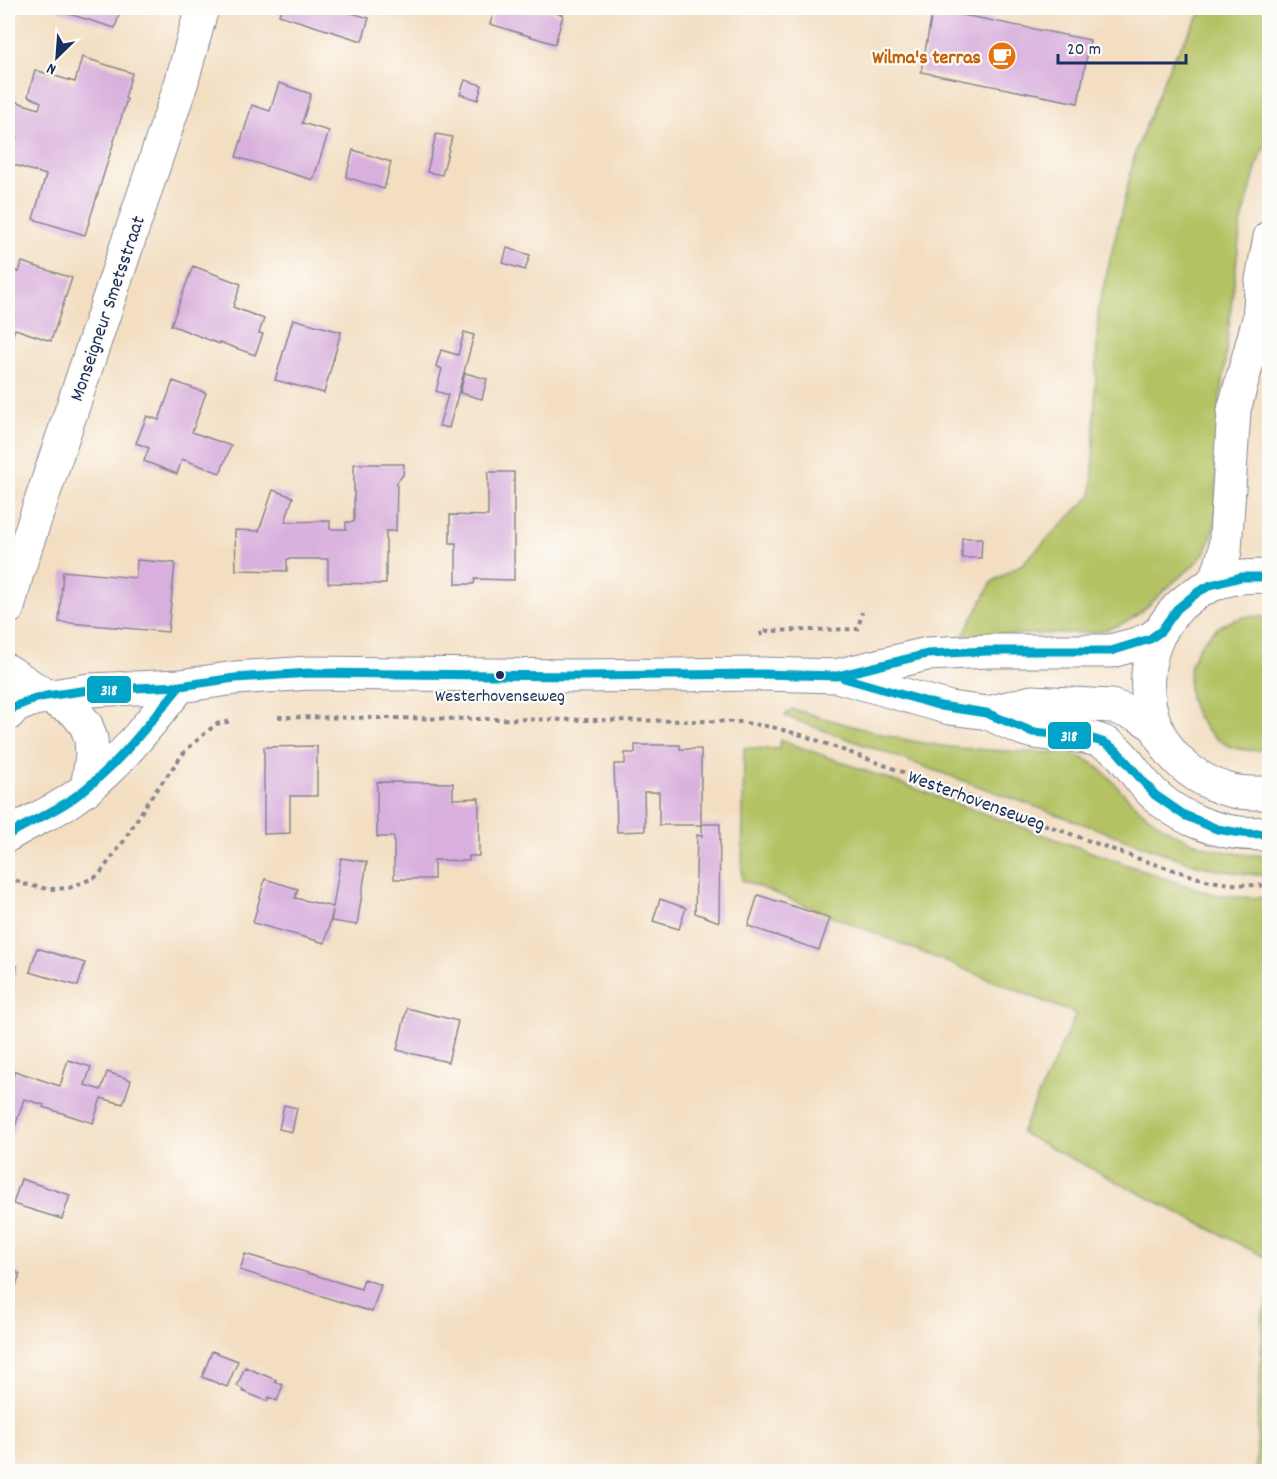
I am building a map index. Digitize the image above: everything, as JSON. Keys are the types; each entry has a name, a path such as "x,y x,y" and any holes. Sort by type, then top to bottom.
{"street":[{"name":"Monseigneur Smetsstraat","path":"8,608 17,573 181,84 202,8"},
{"path":"1211,585 1220,569 1225,551 1234,410 1259,318 1269,237"},
{"path":"1259,318 1269,370"},
{"path":"1269,577 1241,577 1211,585 1177,609 1155,643 1150,657 1147,684 1155,726 1163,742 1186,768 1217,786 1234,791 1269,793"},
{"path":"837,676 927,654 988,651 1111,651 1150,639 1161,631"},
{"path":"8,671 45,696 74,710 86,725 91,739 92,756 87,789"},
{"path":"8,714 14,706 34,699 89,690 180,686 235,678 310,673 837,676 950,708 988,713 1032,732 1084,737 1104,742 1120,754 1155,795 1182,815 1213,828 1230,832 1269,834"},
{"path":"13,826 69,801 87,789 128,750 180,686"},
{"path":"988,713 1032,702 1111,706 1138,715 1155,726"}],"path":[{"name":"Westerhovenseweg","path":"276,717 698,721 761,725 805,736 1204,880 1269,886"},
{"path":"8,876 23,884 48,889 69,888 98,876 186,750 216,724 234,720"}],"green space":[{"path":"1204,8 1269,8 1269,136 1257,165 1241,225 1222,392 1220,393 1215,524 1208,546 1194,565 1141,612 1127,622 1108,629 1096,632 963,636 992,582 1022,564 1092,495 1098,310 1136,150 1171,62"},
{"path":"1250,616 1269,618 1270,750 1237,748 1227,745 1211,734 1200,721 1192,705 1189,688 1190,671 1195,654 1205,639 1222,625"},
{"path":"792,709 911,741 980,750 1063,753 1083,758 1104,772 1148,816 1179,836 1196,844 1231,853 1269,855 1269,875 1233,872 1197,865 784,716"},
{"path":"780,740 1172,881 1214,894 1269,898 1269,1259 1021,1133 1076,1014 742,880 744,748 780,749"},
{"path":"1269,1295 1269,1471 1256,1471 1263,1313"}],"building":[{"path":"57,8 121,8 115,28 56,10"},
{"path":"282,8 334,8 369,18 362,41 279,15"},
{"path":"495,8 538,8 563,15 555,44 490,24"},
{"path":"933,9 1090,40 1078,103 921,72"},
{"path":"82,57 132,73 125,98 127,99 85,235 33,219 46,175 8,163 17,136 8,133 8,99 39,109 41,102 28,96 35,70 75,82"},
{"path":"465,80 482,85 478,100 460,94"},
{"path":"279,83 311,94 302,123 329,131 313,180 236,157 252,105 270,111"},
{"path":"436,134 452,137 442,175 427,172"},
{"path":"353,150 391,162 384,189 346,177"},
{"path":"507,248 530,255 525,270 503,263"},
{"path":"22,262 72,278 51,341 15,329 8,351 8,269 19,272"},
{"path":"193,266 241,284 233,307 264,319 259,333 263,334 255,355 171,325"},
{"path":"293,319 341,332 324,393 275,380"},
{"path":"464,332 474,335 449,428 439,426 448,395 436,391 442,369 436,366 441,350 458,355"},
{"path":"465,373 487,379 482,399 460,393"},
{"path":"173,381 206,393 192,432 231,446 220,473 182,459 177,474 144,461 149,448 136,443 147,416 159,420"},
{"path":"354,464 404,464 403,475 397,482 396,531 386,531 386,584 328,583 328,559 287,559 287,571 236,570 235,530 259,531 273,490 293,497 285,522 330,521 330,529 346,529 346,522 354,522"},
{"path":"488,472 514,472 514,580 475,579 474,584 456,584 456,543 450,543 450,515 488,516"},
{"path":"962,538 982,538 981,558 962,558"},
{"path":"137,560 175,563 168,632 59,622 63,571 136,578"},
{"path":"635,745 680,745 680,749 701,749 701,825 659,825 659,792 644,792 645,831 617,832 614,764 625,764 625,753 635,753"},
{"path":"317,746 317,796 290,796 290,833 264,834 264,747"},
{"path":"377,782 453,783 453,799 479,798 479,856 469,856 469,861 434,860 434,879 394,879 394,837 377,837"},
{"path":"702,824 720,824 719,922 695,913 697,835 702,836"},
{"path":"341,858 367,862 357,925 331,921 333,910 325,943 253,923 265,879 298,889 295,898 333,907"},
{"path":"758,895 830,918 819,950 748,926"},
{"path":"660,899 686,908 679,929 653,921"},
{"path":"37,948 85,963 78,986 30,972"},
{"path":"8,964 17,966 8,1004"},
{"path":"407,1008 458,1021 448,1062 397,1050"},
{"path":"68,1060 91,1067 85,1085 101,1090 107,1072 131,1080 123,1104 101,1098 93,1123 24,1099 12,1136 8,1135 8,1089 15,1071 60,1086"},
{"path":"284,1105 297,1108 292,1132 279,1129"},
{"path":"21,1179 70,1195 62,1219 13,1204"},
{"path":"245,1254 361,1289 364,1279 381,1285 372,1312 240,1270"},
{"path":"8,1269 20,1274 8,1308"},
{"path":"212,1351 238,1361 227,1387 202,1377"},
{"path":"245,1367 283,1385 277,1401 269,1397 267,1401 242,1391 243,1389 237,1386"}],"transit line":[{"name":"318","path":"8,835 64,804 88,787 130,746 180,686 235,678 310,673 837,676 927,654 988,651 1111,651 1150,639 1161,631 1177,609 1211,585 1241,577 1270,577"},
{"name":"318","path":"844,678 941,706 986,713 1033,732 1078,736 1105,743 1116,750 1155,795 1184,815 1217,829 1252,834 1270,833"},
{"name":"318","path":"8,714 14,707 46,696 89,690 180,686 215,681"}],"place":[{"name":"Wilma's terras","path":"1002,56"},
{"name":"Westerhovenseweg","path":"500,675"}]}
